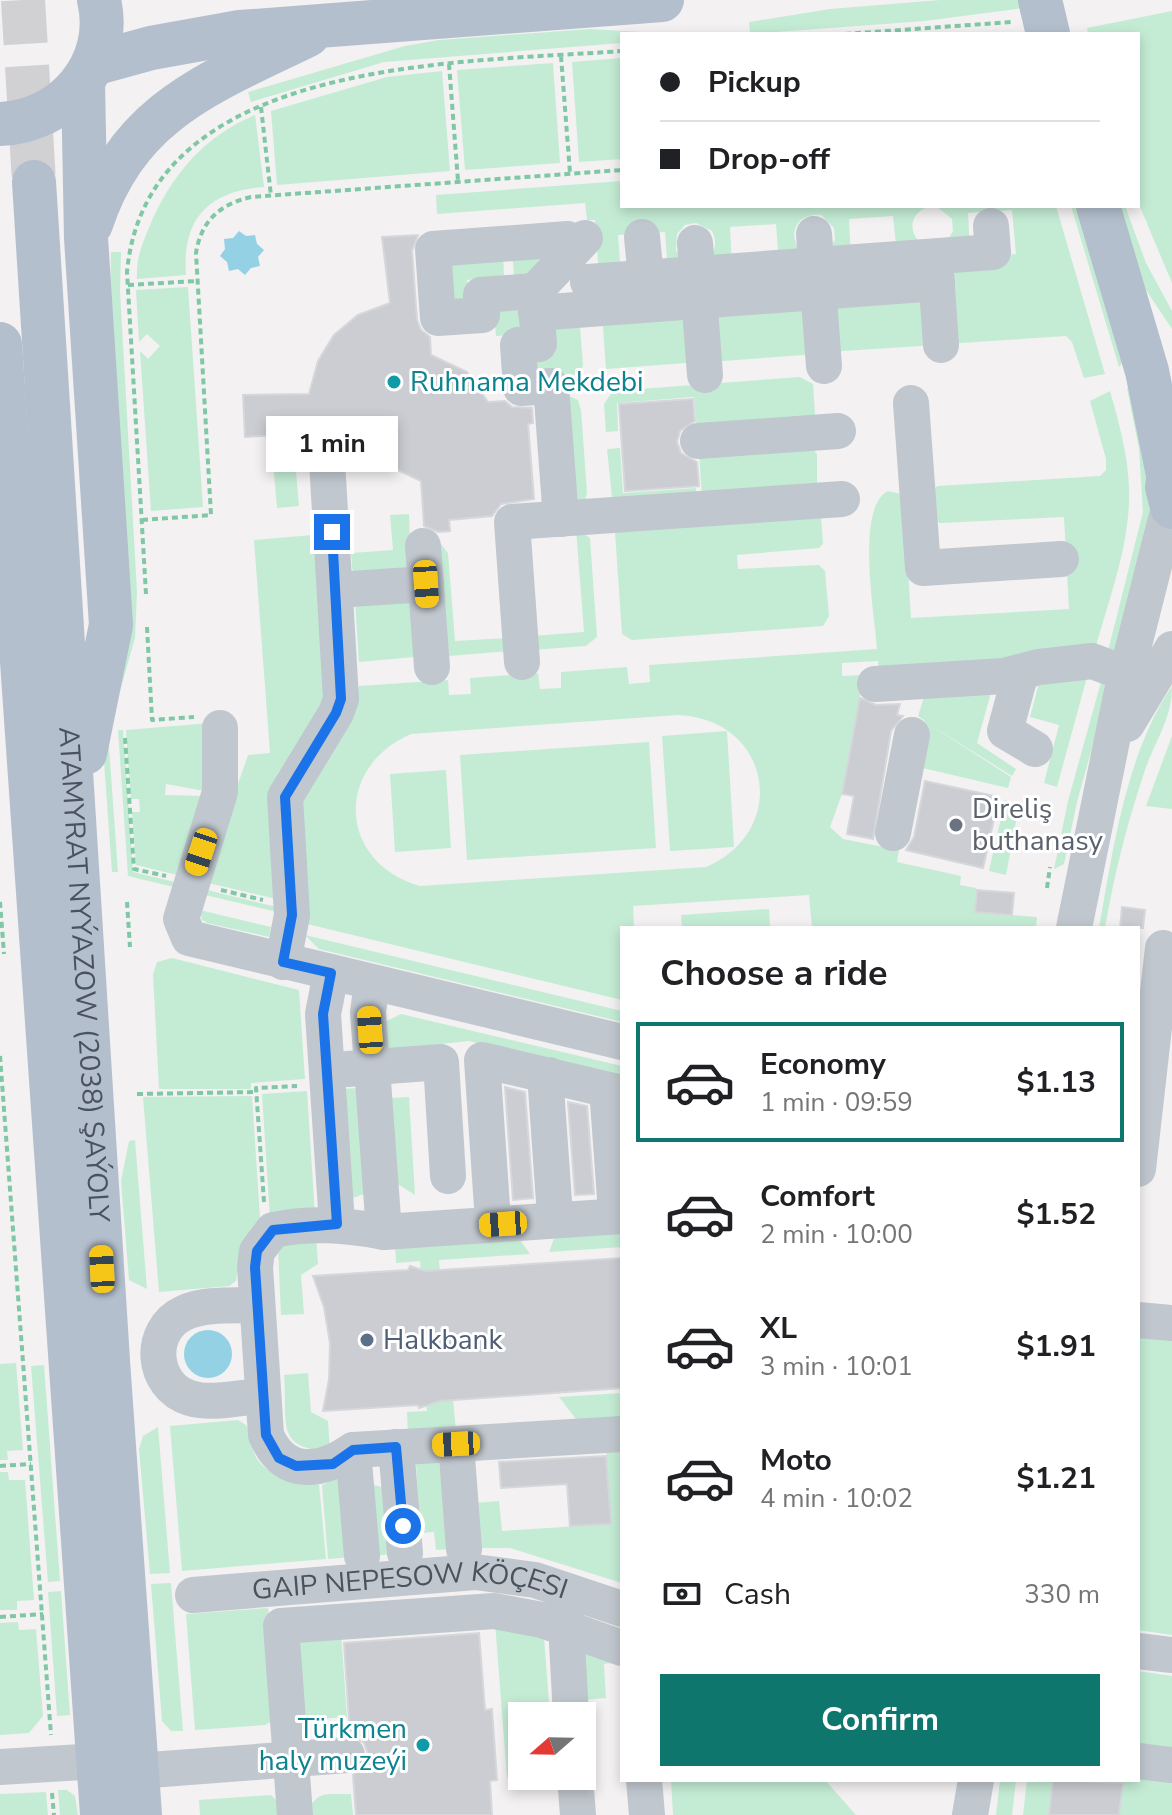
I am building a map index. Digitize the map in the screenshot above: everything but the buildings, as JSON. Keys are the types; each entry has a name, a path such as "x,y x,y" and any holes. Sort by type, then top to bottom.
{"main road":[{"path":"0,124 42,116 65,102 88,73 101,39 99,0"},
{"path":"88,73 195,39 332,23 662,0"},
{"path":"86,238 114,167 137,136 216,80 332,23"},
{"path":"74,822 111,625 86,238 88,73"},
{"name":"ATAMYRAT NYÝAZOW (2038) ŞAÝOLY","path":"34,182 108,1361 118,1766 102,1815"},
{"path":"1099,208 1158,415 1170,484"},
{"path":"1128,307 1172,358"},
{"name":"ATAMYRAT NYÝAZOW (2038) ŞAÝOLY","path":"0,344 31,821 118,1766 140,1815"},
{"path":"0,761 31,821"}],"street":[{"path":"561,519 551,386 521,388 518,345 539,344 535,302 576,239 433,249 438,318 482,315 481,295 535,302 646,291 697,272 873,259 935,262 993,252 991,226"},
{"path":"642,237 646,291"},
{"path":"935,262 941,345"},
{"path":"816,264 824,366"},
{"path":"697,272 705,375"},
{"path":"588,282 646,291"},
{"path":"911,403 923,568 1061,559"},
{"path":"698,441 838,431"},
{"path":"283,962 292,915 285,797 336,713 341,699 326,444"},
{"path":"1074,926 1170,484"},
{"path":"522,662 512,522 842,499"},
{"path":"423,546 432,667"},
{"path":"336,590 426,584"},
{"path":"1111,753 1172,649"},
{"path":"875,684 1021,672 1092,661 1127,674"},
{"path":"1021,672 1005,731 1035,749"},
{"path":"220,728 220,792 196,887 181,919 189,938 620,1042"},
{"path":"893,833 912,735"},
{"path":"1140,1151 1163,948"},
{"path":"331,973 323,1014 317,1078 337,1224"},
{"path":"372,983 368,1012 383,1221"},
{"path":"492,1207 481,1062 485,1059 617,1092 608,1102 620,1204"},
{"path":"317,1078 372,1067 441,1062 448,1176"},
{"path":"549,1075 546,1088 554,1202"},
{"path":"383,1221 554,1202 620,1204"},
{"path":"620,1204 273,1230 257,1251 257,1305 266,1435 279,1458 287,1463 296,1466 333,1464 353,1450 620,1434"},
{"path":"257,1305 184,1312 161,1335 158,1357 164,1378 190,1398 263,1396"},
{"path":"1140,1320 1172,1323"},
{"path":"108,1361 158,1357"},
{"path":"456,1444 464,1549"},
{"path":"396,1447 405,1553"},
{"path":"353,1450 362,1556"},
{"name":"GAIP NEPESOW KÖÇESI","path":"193,1595 475,1572 515,1575 620,1608"},
{"path":"569,1590 565,1628 570,1702"},
{"path":"295,1815 281,1626 494,1611 522,1614 620,1647"},
{"path":"1140,1651 1172,1655"},
{"path":"0,1767 118,1766 347,1755"},
{"path":"1140,1761 1172,1765"},
{"path":"644,1782 647,1815"},
{"path":"970,1815 976,1782"},
{"path":"576,1790 578,1815"}],"path":[{"path":"869,32 1038,18"},
{"path":"146,597 128,285 134,237 161,178 205,137 261,106 386,70 620,51"},
{"path":"561,56 570,174"},
{"path":"449,64 458,182"},
{"path":"261,106 271,196"},
{"path":"142,520 211,515 197,281 197,244 210,218 237,200 271,196 620,170"},
{"path":"128,285 197,281"},
{"path":"147,612 152,720"},
{"path":"125,730 134,869 196,887 265,900"},
{"path":"1047,888 1050,867"},
{"path":"0,902 4,954"},
{"path":"127,902 130,947"},
{"path":"0,1056 51,1742"},
{"path":"273,1230 265,1218 256,1088 317,1078"},
{"path":"137,1094 256,1092"},
{"path":"0,1466 31,1464"},
{"path":"0,1617 43,1614"},
{"path":"52,1791 54,1815"}],"green space":[{"path":"940,0 1020,0 1023,8 925,21 750,32 749,22 830,9"},
{"path":"1172,11 1172,283 1140,207 1140,32 1088,32 1087,28"},
{"path":"590,29 642,32 620,32 620,43 384,62 251,102 248,92 405,46 439,40"},
{"path":"620,58 620,159 579,162 572,62"},
{"path":"553,63 560,163 465,170 457,70"},
{"path":"442,71 450,171 277,185 271,111 387,77"},
{"path":"255,115 264,187 228,195 202,212 189,238 186,275 137,279 144,238 158,207 179,174 220,134"},
{"path":"620,181 620,208 926,208 915,217 912,227 920,243 897,255 893,216 849,219 851,258 821,260 835,240 834,228 821,215 813,215 800,221 794,232 802,252 779,263 776,224 730,227 732,267 702,269 715,242 712,231 696,223 685,225 677,234 676,251 683,261 668,272 665,232 618,235 621,275 599,276 595,220 587,220 585,203 437,214 436,195"},
{"path":"938,208 1057,208 1105,374 1084,378 1072,342 1066,336 946,344 940,260 1016,254 1012,210 968,213 970,249 947,241 953,231 952,219"},
{"path":"1072,208 1081,208 1122,363 1119,367"},
{"path":"1115,208 1126,208 1146,263 1172,311 1172,329 1144,287"},
{"path":"557,246 538,272 514,276 512,250"},
{"path":"503,250 504,277 467,280 469,307 445,309 444,258"},
{"path":"111,252 121,252 120,291 137,592 135,638 108,733 118,872 112,872 102,734"},
{"path":"188,287 203,507 151,511 140,351 148,359 160,346 147,334 139,342 136,290"},
{"path":"932,289 936,345 828,352 824,297"},
{"path":"814,297 818,354 709,362 705,305"},
{"path":"695,306 699,362 606,369 602,313"},
{"path":"520,308 522,334 496,336 494,310"},
{"path":"579,314 583,365 580,374 530,380 528,356 555,354 552,316"},
{"path":"800,377 813,384 815,415 697,430 694,397 617,403 618,431 606,432 604,404 613,391"},
{"path":"1127,388 1132,390 1152,499 1117,652 1107,655 1143,512 1139,449"},
{"path":"1110,391 1125,451 1129,509 1123,550 1095,650 879,673 878,661 842,663 842,676 861,675 861,690 842,794 830,827 843,839 899,850 897,862 961,876 960,885 976,888 975,912 1037,917 1036,926 812,926 809,895 633,906 634,926 620,926 620,1000 303,923 296,814 359,686 448,680 449,695 471,694 470,678 538,673 540,689 561,688 561,672 627,667 629,684 650,682 649,665 877,649 869,540 878,501 888,491 901,494 904,501 911,618 1069,609 1064,517 940,523 933,520 931,490 938,486 1100,476 1106,470 1106,459 1090,401","holes":["678,715 709,721 734,735 750,755 759,779 759,804 751,828 733,850 706,867 420,886 393,874 373,857 361,837 356,814 358,791 368,769 386,749 411,734"]},
{"path":"567,395 578,400 581,410 587,493 585,501 578,505"},
{"path":"294,447 299,506 277,508 272,449"},
{"path":"620,448 623,493 696,488 696,498 612,498 607,449"},
{"path":"813,449 817,454 817,483 702,498 699,452"},
{"path":"409,514 411,569 353,577 351,553 393,550 390,515"},
{"path":"821,516 823,544 819,548 737,555 738,569 819,565 825,571 829,616 823,626 632,640 622,634 615,532"},
{"path":"576,529 590,538 597,637 586,646 532,650 532,636 584,632"},
{"path":"324,534 323,713 280,900 204,882 248,755 270,753 254,540"},
{"path":"440,543 448,553 455,641 509,638 510,651 449,656"},
{"path":"415,597 414,657 359,662 355,601"},
{"path":"1087,677 1057,787 1044,783 1059,725 1030,717 1040,679"},
{"path":"1101,682 1106,685 1107,694 1077,802 1064,864 1054,869 1068,801"},
{"path":"1172,686 1166,720 1144,773 1127,830 1105,926 1099,926 1116,835 1132,772 1156,713"},
{"path":"992,689 977,743 1016,769 1012,776 927,723 1011,777 1008,788 914,766 925,721 918,716 926,691"},
{"path":"210,723 210,792 166,784 165,795 204,796 181,876 136,865 132,812 140,812 139,799 131,799 126,730"},
{"path":"118,730 123,730 133,872 179,883 178,888 128,876"},
{"path":"727,731 734,847 670,851 662,736"},
{"path":"1172,736 1172,809 1146,806"},
{"path":"649,742 656,848 467,860 460,755"},
{"path":"446,770 451,848 395,852 390,774"},
{"path":"1005,800 1015,805 1018,811 1006,875 989,871"},
{"path":"203,889 281,908 281,913 201,894"},
{"path":"769,909 770,926 682,926 681,915"},
{"path":"200,910 271,927 269,937 207,923 202,920"},
{"path":"305,935 620,1011 620,1022 319,949"},
{"path":"172,958 299,990 305,1079 251,1083 251,1089 159,1089 153,974 157,962"},
{"path":"401,1014 620,1066 620,1079 469,1041 385,1050 383,1023"},
{"path":"359,1088 364,1194 353,1198 349,1195 340,1089"},
{"path":"307,1091 315,1215 270,1218 262,1094"},
{"path":"252,1096 260,1218 241,1242 236,1281 229,1286 159,1292 143,1097"},
{"path":"409,1097 415,1195 396,1183 389,1098"},
{"path":"135,1140 147,1289 129,1280 121,1181 129,1141"},
{"path":"620,1227 620,1247 549,1252 555,1236"},
{"path":"316,1234 318,1264 301,1275 304,1314 281,1315 278,1249 281,1244"},
{"path":"518,1237 530,1254 439,1260 440,1273 421,1275 420,1261 396,1263 395,1244"},
{"path":"1140,1334 1172,1339 1172,1635 1140,1630"},
{"path":"16,1363 23,1450 7,1451 8,1460 0,1460 0,1364"},
{"path":"44,1365 60,1581 48,1582 31,1366"},
{"path":"308,1373 311,1412 328,1421 330,1451 300,1445 292,1439 288,1430 284,1375"},
{"path":"620,1393 620,1418 576,1419 559,1397"},
{"path":"453,1398 456,1432 408,1435 407,1412 427,1411 426,1400"},
{"path":"238,1420 246,1425 253,1450 264,1467 280,1476 319,1484 326,1559 182,1571 170,1426"},
{"path":"158,1427 170,1573 150,1574 139,1449 143,1436"},
{"path":"620,1446 620,1582 510,1548 478,1548 475,1503 499,1501 502,1531 611,1524 606,1447"},
{"path":"439,1461 450,1549 436,1550 434,1532 421,1533 416,1464"},
{"path":"0,1472 8,1472 9,1480 25,1480 34,1600 17,1601 17,1610 0,1610"},
{"path":"337,1478 341,1480 351,1557 328,1559 322,1485"},
{"path":"374,1485 385,1488 392,1554 373,1556"},
{"path":"171,1583 183,1731 171,1731 162,1721 151,1584"},
{"path":"61,1591 70,1715 57,1716 48,1592"},
{"path":"268,1608 277,1711 274,1720 265,1725 195,1730 186,1614"},
{"path":"18,1622 19,1630 36,1629 43,1716 29,1733 0,1735 0,1623"},
{"path":"495,1622 544,1637 549,1702 508,1702 507,1778"},
{"path":"341,1632 347,1717 316,1719 305,1714 298,1647 301,1642"},
{"path":"580,1651 620,1662 604,1664 606,1698 581,1700"},
{"path":"1140,1671 1172,1676 1172,1749 1140,1745"},
{"path":"1140,1774 1172,1779 1172,1815 1119,1815 1123,1783 1117,1782 1140,1782"},
{"path":"671,1782 827,1782 856,1815 673,1815"},
{"path":"1000,1782 1016,1782 1012,1815 996,1815"},
{"path":"1027,1782 1053,1782 1049,1814 1052,1815 1023,1815"},
{"path":"58,1790 67,1790 75,1796 78,1815 60,1815"},
{"path":"46,1792 48,1815 0,1815 0,1794"},
{"path":"351,1794 353,1815 308,1815 318,1797"},
{"path":"271,1795 284,1808 284,1815 200,1815 199,1800"}],"water":[{"path":"239,231 246,236 255,235 257,244 264,250 258,257 260,266 251,268 245,275 238,269 229,271 227,262 220,256 225,249 224,239 233,238"},
{"path":"208,1330 225,1337 232,1354 225,1371 208,1378 191,1371 184,1354 191,1337"}],"tunnel":[{"path":"23,0 34,182"}],"place":[{"name":"Ruhnama Mekdebi","path":"394,382"},
{"name":"Direliş buthanasy","path":"956,825"},
{"name":"Halkbank","path":"367,1340"},
{"name":"Türkmen haly muzeýi","path":"423,1745"}],"route":[{"path":"332,532 341,699 336,713 285,797 292,915 283,962 331,973 323,1014 337,1224 273,1230 257,1251 255,1267 263,1396 266,1435 279,1458 287,1463 296,1466 333,1464 353,1450 396,1447 403,1526"}]}
